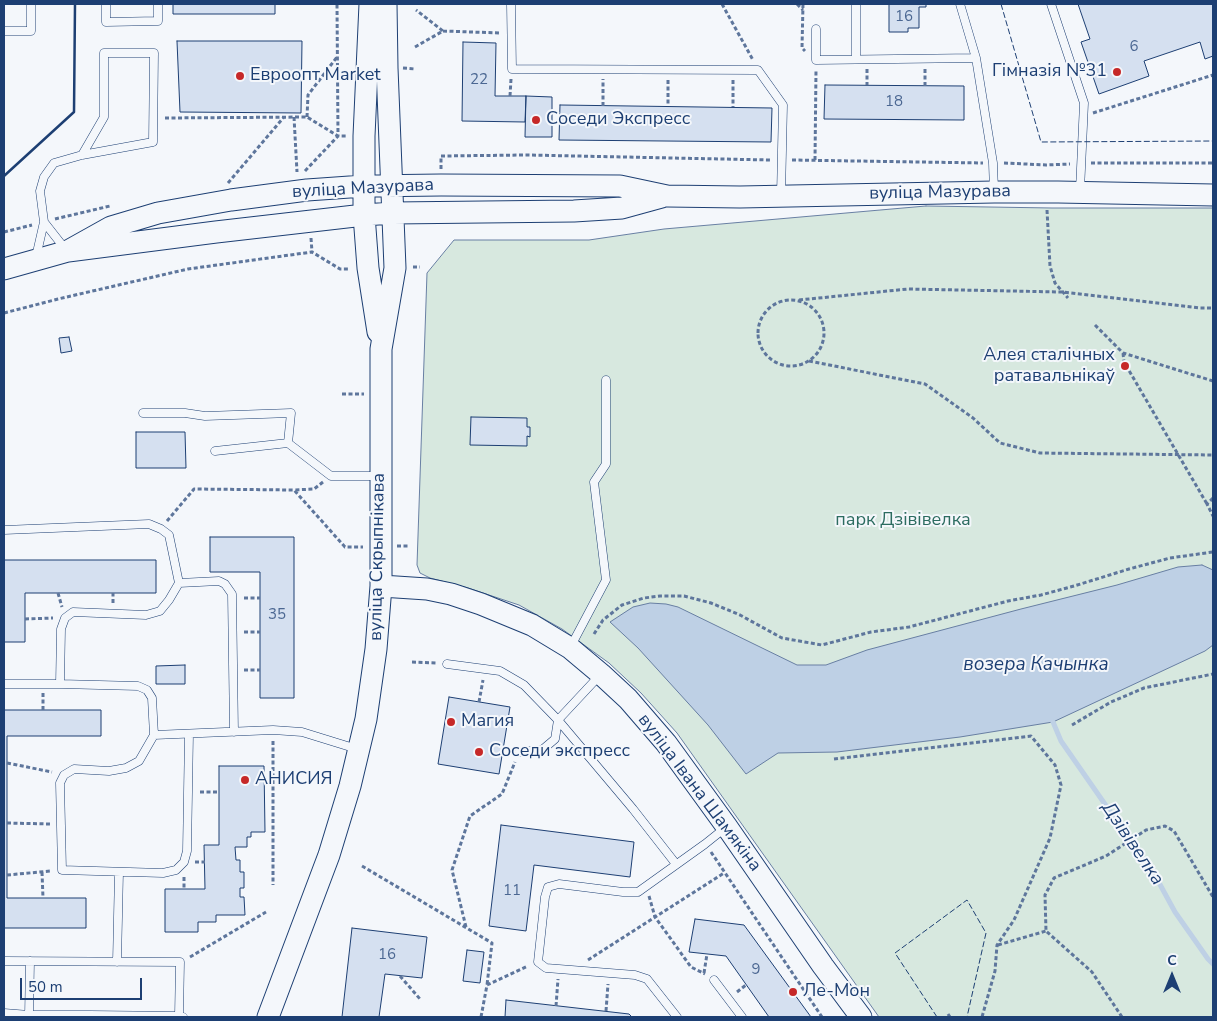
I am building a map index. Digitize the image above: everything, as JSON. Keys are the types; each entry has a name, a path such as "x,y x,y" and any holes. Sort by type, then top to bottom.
{"main road":[{"name":"вуліца Скрыпнікава","path":"370,4 364,136 364,215 368,268 381,349"},
{"name":"вуліца Скрыпнікава","path":"268,1017 329,855 350,786 366,719 376,649 381,586 381,349 395,268 386,4"},
{"name":"вуліца Мазурава","path":"68,251 111,228 158,213 307,190 364,186 620,186 667,196 994,192 1213,195"},
{"name":"вуліца Мазурава","path":"4,269 68,251 364,215 574,211 622,208 667,196"},
{"name":"вуліца Івана Шамякіна","path":"381,586 427,589 451,594 532,625 570,648 628,698 666,743 727,827 823,966 862,1017"}],"lane":[{"path":"4,31 31,31 31,4"},
{"path":"106,4 106,22 115,22 158,21 158,4"},
{"path":"512,4 512,69 758,70 783,105 781,196"},
{"path":"856,4 856,59"},
{"path":"960,4 976,58 993,163 994,192"},
{"path":"1051,4 1084,103 1080,192"},
{"path":"816,29 816,60 976,58"},
{"path":"36,260 44,222 40,191 44,177 54,163 82,154 153,142 154,53 104,53 104,117 82,154"},
{"path":"44,222 68,251"},
{"path":"570,648 606,580 594,482 606,464 606,380"},
{"path":"143,413 205,416 291,413 288,443"},
{"path":"215,451 288,443 331,476 380,476"},
{"path":"4,530 149,524 161,528 169,535 179,583 169,600 160,611 146,615 73,612 65,618 61,629 60,684"},
{"path":"179,583 219,581 225,584 232,594 234,732"},
{"path":"447,664 500,671 524,686 558,720 633,809 676,864"},
{"path":"519,752 542,750 555,739 558,720 601,674"},
{"path":"4,684 138,686 147,690 152,698 154,735 139,760 126,768 109,771 74,769 64,775 60,783 62,870 163,873 176,870 184,862 187,851 189,734"},
{"path":"154,735 273,730 302,732 359,750"},
{"path":"677,1017 647,979 635,975 546,968 538,962 544,897 548,887 559,884 623,892 638,892 727,827"},
{"path":"117,962 119,872"},
{"path":"4,961 180,962 181,1017 29,1016 4,1013"},
{"path":"29,1016 30,961"},
{"path":"714,980 742,1017"}],"path":[{"path":"306,171 338,136 337,4"},
{"path":"722,4 758,70"},
{"path":"797,4 803,10"},
{"path":"803,4 802,48 816,60 815,160"},
{"path":"416,10 443,31"},
{"path":"415,47 443,31 512,33"},
{"path":"307,117 308,95 337,56"},
{"path":"925,59 925,86"},
{"path":"510,96 512,69"},
{"path":"603,69 603,106"},
{"path":"668,69 668,106"},
{"path":"733,70 733,107"},
{"path":"1089,114 1213,75"},
{"path":"227,183 284,117"},
{"path":"294,117 297,172"},
{"path":"154,118 307,117 338,136"},
{"path":"441,156 527,155 1046,165 1081,163 1213,163"},
{"path":"1046,192 1050,266 1055,284 1068,298"},
{"path":"4,232 110,206"},
{"path":"310,237 312,252"},
{"path":"4,313 188,269 312,252 340,269 354,269"},
{"path":"799,300 817,312 823,322 823,344 818,354 810,361 799,366 788,367 768,358 761,349 757,328 768,308 777,302 788,300 908,289 1062,292 1213,308"},
{"path":"1095,325 1123,353 1213,381"},
{"path":"1123,353 1124,362 1213,516"},
{"path":"810,361 925,384 973,418 1000,443 1040,454 1213,455"},
{"path":"161,528 194,489 314,489 331,476"},
{"path":"294,490 345,547"},
{"path":"1207,504 1213,498"},
{"path":"594,634 603,620 622,605 644,598 684,596 711,603 740,615 782,638 822,645 871,632 909,627 1008,601 1041,595 1170,558 1213,552"},
{"path":"232,598 260,598"},
{"path":"25,619 65,618"},
{"path":"233,632 260,632"},
{"path":"412,662 447,664"},
{"path":"480,702 485,669"},
{"path":"234,670 260,670"},
{"path":"1072,725 1111,702 1144,688 1213,674"},
{"path":"273,730 273,885"},
{"path":"834,759 1030,736 1055,765 1061,785 1050,838 1014,920 997,945 995,971 982,1017"},
{"path":"466,927 452,870 470,816 502,794 519,752"},
{"path":"6,763 64,775"},
{"path":"188,792 219,792"},
{"path":"6,823 61,824"},
{"path":"1122,1017 1092,972 1046,931 1045,895 1054,878 1106,856 1146,830 1165,826 1174,831 1213,897"},
{"path":"705,844 822,1017"},
{"path":"362,866 492,943 481,1017"},
{"path":"6,875 62,870"},
{"path":"42,872 43,898"},
{"path":"572,970 724,873"},
{"path":"646,886 655,917 691,967 714,980"},
{"path":"180,962 266,912"},
{"path":"997,945 1046,931"},
{"path":"704,974 707,954"},
{"path":"487,985 538,962"},
{"path":"556,1006 559,969"},
{"path":"606,1010 609,973"},
{"path":"400,976 420,999"}],"green space":[{"name":"парк Дзівівелка","path":"926,206 1213,208 1213,1017 879,1017 677,733 641,693 609,663 562,629 519,605 430,578 420,573 417,565 427,273 454,240 589,240 664,229"}],"water":[{"name":"возера Качынка","path":"1202,565 1213,570 1213,645 1205,651 1053,722 960,737 837,752 778,753 746,774 708,725 638,648 610,622 633,607 650,603 666,604 678,607 797,665 826,665 867,650 1117,585 1178,567"}],"building":[{"path":"173,4 275,4 275,14 173,14"},
{"path":"889,4 926,4 926,7 919,7 919,28 908,28 908,32 889,32"},
{"path":"1078,4 1213,4 1213,56 1205,59 1200,42 1144,61 1149,76 1099,94 1081,42 1090,39"},
{"name":"Евроопт Market","path":"177,41 302,41 301,113 180,112"},
{"path":"463,42 496,43 495,96 526,96 525,122 462,121"},
{"path":"825,85 964,86 964,120 824,119"},
{"path":"526,96 552,97 552,137 525,137"},
{"path":"560,105 772,108 771,142 559,140"},
{"path":"69,337 72,351 61,353 59,338"},
{"path":"471,417 527,418 527,427 530,427 530,437 527,436 527,446 470,445"},
{"path":"136,432 185,432 186,468 136,468"},
{"path":"210,537 294,537 294,698 260,698 260,572 210,572"},
{"path":"4,560 156,560 156,593 25,593 25,642 4,642"},
{"path":"185,665 185,684 156,684 156,666"},
{"path":"449,697 510,707 499,774 438,764"},
{"path":"4,710 101,710 101,736 7,736 7,898 86,898 86,928 4,928"},
{"path":"219,766 264,766 265,832 251,832 251,837 247,837 247,847 235,847 236,860 240,860 240,872 244,872 244,888 240,888 240,897 244,897 245,915 216,915 216,922 198,922 198,932 165,932 165,889 205,889 204,845 219,845"},
{"path":"501,825 634,842 630,877 534,865 526,931 489,926"},
{"path":"695,919 744,925 811,1017 769,1017 726,956 689,952"},
{"path":"352,928 427,937 422,978 385,974 379,1017 342,1017"},
{"path":"467,950 484,952 480,983 463,981"},
{"path":"506,1000 629,1014 632,1017 505,1017"}],"waterway":[{"name":"Дзівівелка","path":"1053,722 1061,741 1157,879 1175,912 1213,964"}],"fence":[{"path":"1001,4 1041,142 1213,141"},
{"path":"937,1017 895,953 967,900 986,933 967,1017"}],"wall":[{"path":"4,176 74,112 75,4"}],"place":[{"name":"Гімназія №31","path":"1117,72"},
{"name":"Евроопт Market","path":"240,76"},
{"name":"Соседи Экспресс","path":"536,120"},
{"name":"Алея сталічных ратавальнікаў","path":"1125,366"},
{"name":"Магия","path":"451,722"},
{"name":"Соседи экспресс","path":"479,752"},
{"name":"АНИСИЯ","path":"245,780"},
{"name":"Ле-Мон","path":"793,992"}]}
